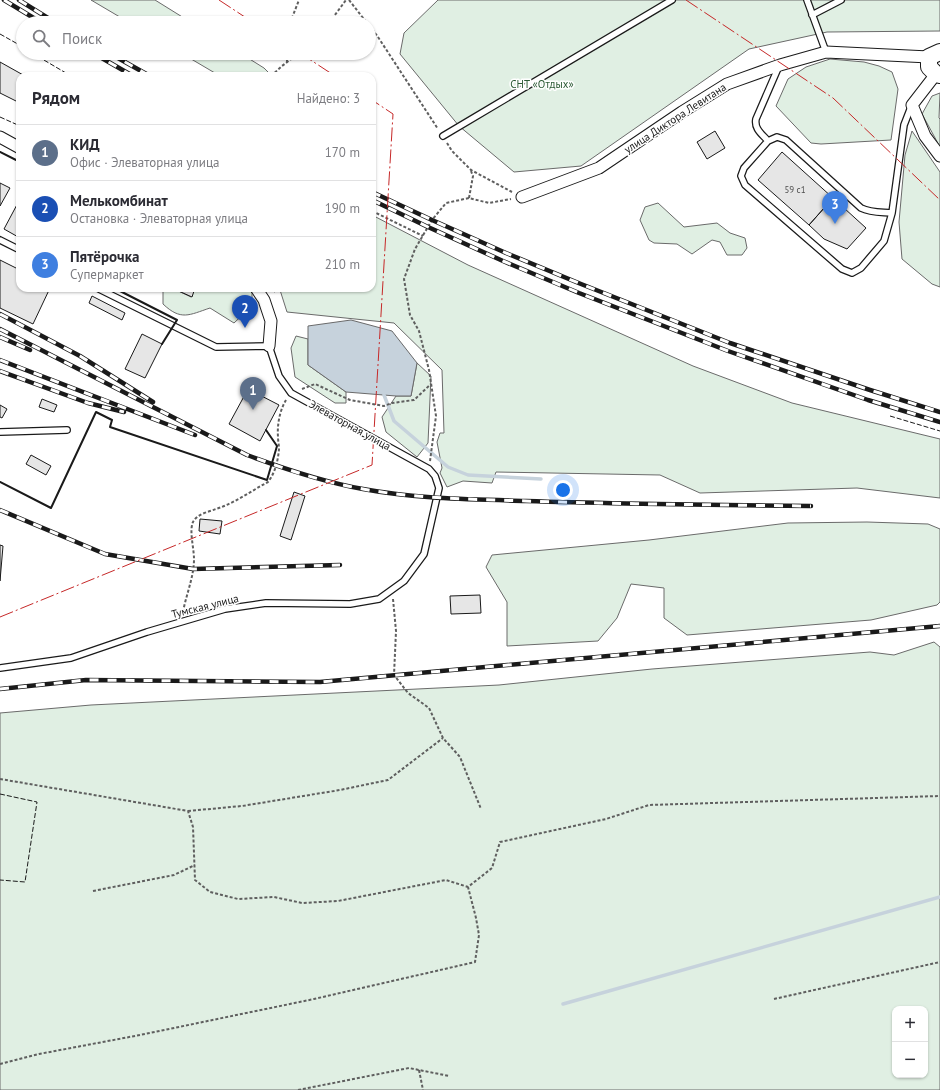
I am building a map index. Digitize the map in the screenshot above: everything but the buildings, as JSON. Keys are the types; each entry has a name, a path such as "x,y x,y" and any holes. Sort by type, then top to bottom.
{"street":[{"name":"улица Диктора Левитана","path":"522,197 599,168 682,112 727,84 826,52 935,54 929,67 938,75"},
{"path":"938,75 912,105 925,136 940,156"},
{"path":"0,137 16,146"},
{"name":"Элеваторная улица","path":"259,292 264,300 271,321 270,346"}],"lane":[{"path":"443,136 672,0"},
{"path":"806,0 826,52"},
{"path":"812,15 841,0"},
{"path":"768,141 757,130 755,125 756,119 780,66"},
{"path":"892,212 873,212 861,208 786,140 777,137 768,141 744,168 741,176 745,185 842,269 852,273 861,268 884,241 892,212 904,125 912,105"},
{"path":"0,240 16,248"},
{"path":"105,292 216,347 270,346"},
{"name":"Элеваторная улица","path":"270,346 279,376 291,393 429,469 435,476 439,488 424,554"},
{"path":"0,432 67,430"},
{"name":"Тумская улица","path":"0,668 71,658 146,632 225,609 266,603 350,604 379,599 404,581 424,554"}],"path":[{"path":"293,16 299,0"},
{"path":"335,16 348,0 361,16"},
{"path":"376,34 452,151 471,170 522,197"},
{"path":"276,72 290,60"},
{"path":"469,198 473,176 471,170"},
{"path":"431,456 436,416 429,370 420,330 410,314 404,279 415,249 432,220 446,204 469,198 489,203 522,197"},
{"path":"376,213 423,236"},
{"path":"182,622 193,569 194,558 191,528 194,521 204,513 234,502 270,480 276,466 279,449 279,423 282,407 291,393 315,384 350,400 384,406 414,400 431,384"},
{"path":"392,590 396,631 394,675 408,693 429,708 443,738 460,757 481,809"},
{"path":"0,779 188,810 242,806 340,790 388,780 443,738"},
{"path":"468,887 492,868 500,842 606,819 649,805 940,796"},
{"path":"188,810 193,827 195,880 210,892 238,898 274,897 302,903 338,901 446,880 468,887"},
{"path":"93,891 174,876 195,864"},
{"path":"0,1064 39,1054 314,999 475,962 479,935 468,887"},
{"path":"774,999 940,962"},
{"path":"298,1090 409,1068 449,1076"},
{"path":"419,1070 423,1090"}],"green space":[{"path":"91,0 155,0 181,16 118,16"},
{"name":"СНТ «Отдых»","path":"438,0 940,0 940,31 827,32 749,49 581,166 514,172 459,126 400,54 404,33"},
{"path":"830,59 864,62 879,66 892,72 898,89 891,140 821,144 811,143 776,106 788,79 806,67"},
{"path":"193,60 251,60 268,72 213,72"},
{"path":"940,93 940,147 922,114 932,96"},
{"path":"912,131 940,172 940,287 932,284 902,259 899,222 905,155"},
{"path":"658,203 684,227 717,223 730,233 745,238 747,248 742,255 727,255 720,242 712,240 692,254 677,244 654,243 649,240 640,220 645,207"},
{"path":"376,217 468,265 693,366 792,403 940,439 940,498 857,488 700,493 660,475 496,472 492,483 463,481 447,487 440,473 442,468 437,442 440,433 444,433 442,370 394,323 287,312 281,292 376,292"},
{"path":"163,292 180,292 191,297 193,292 252,293 252,306 234,323 210,308 191,314 180,315 163,304"},
{"path":"296,336 308,339 308,365 346,392 346,403 335,403 295,377 291,348"},
{"path":"417,363 431,376 428,443 417,457 386,432 382,417 396,396 411,396"},
{"path":"867,522 928,524 940,529 940,602 937,605 871,620 687,635 664,618 664,588 631,584 617,618 598,641 507,646 507,602 486,567 492,555 649,540 788,523"},
{"path":"934,642 940,647 940,1090 0,1090 0,713 91,705 499,685 652,669 870,652 894,655"}],"shaded area":[{"path":"351,320 392,331 417,363 411,396 346,392 308,365 308,326"}],"waterway":[{"path":"384,395 394,421 448,467 468,475 541,479"},
{"path":"563,1004 940,897"}],"railway":[{"path":"4,0 30,16"},
{"path":"19,0 45,16"},
{"path":"105,60 126,72"},
{"path":"121,60 143,72"},
{"path":"376,194 506,253 730,343 940,412"},
{"path":"376,202 503,261 579,293 728,351 868,400 940,422"},
{"path":"0,314 80,356 153,402"},
{"path":"0,329 247,455 304,475 333,483 404,495 465,499 633,504 811,506"},
{"path":"0,337 30,350"},
{"path":"0,360 195,435"},
{"path":"0,371 88,403 124,412"},
{"path":"0,510 105,554 193,569 340,565"},
{"path":"0,689 86,680 320,682 940,626"}],"fence":[{"path":"0,34 16,43"},
{"path":"44,60 64,72"},
{"path":"0,117 16,124"},
{"path":"890,416 940,431"},
{"path":"0,794 37,802 25,882 0,880"}],"wall":[{"path":"0,152 16,160"},
{"path":"122,292 177,320 162,344"},
{"path":"0,482 51,508 96,412 112,420 110,427 267,480 277,446 266,430"}],"power":[{"path":"219,0 243,16"},
{"path":"686,0 833,98 940,200"},
{"path":"311,60 329,72"},
{"path":"0,617 372,465 393,114 376,103"}],"place":[{"name":"Пятёрочка","path":"835,224"},
{"name":"Мелькомбинат","path":"245,328"},
{"name":"КИД","path":"253,410"}]}
